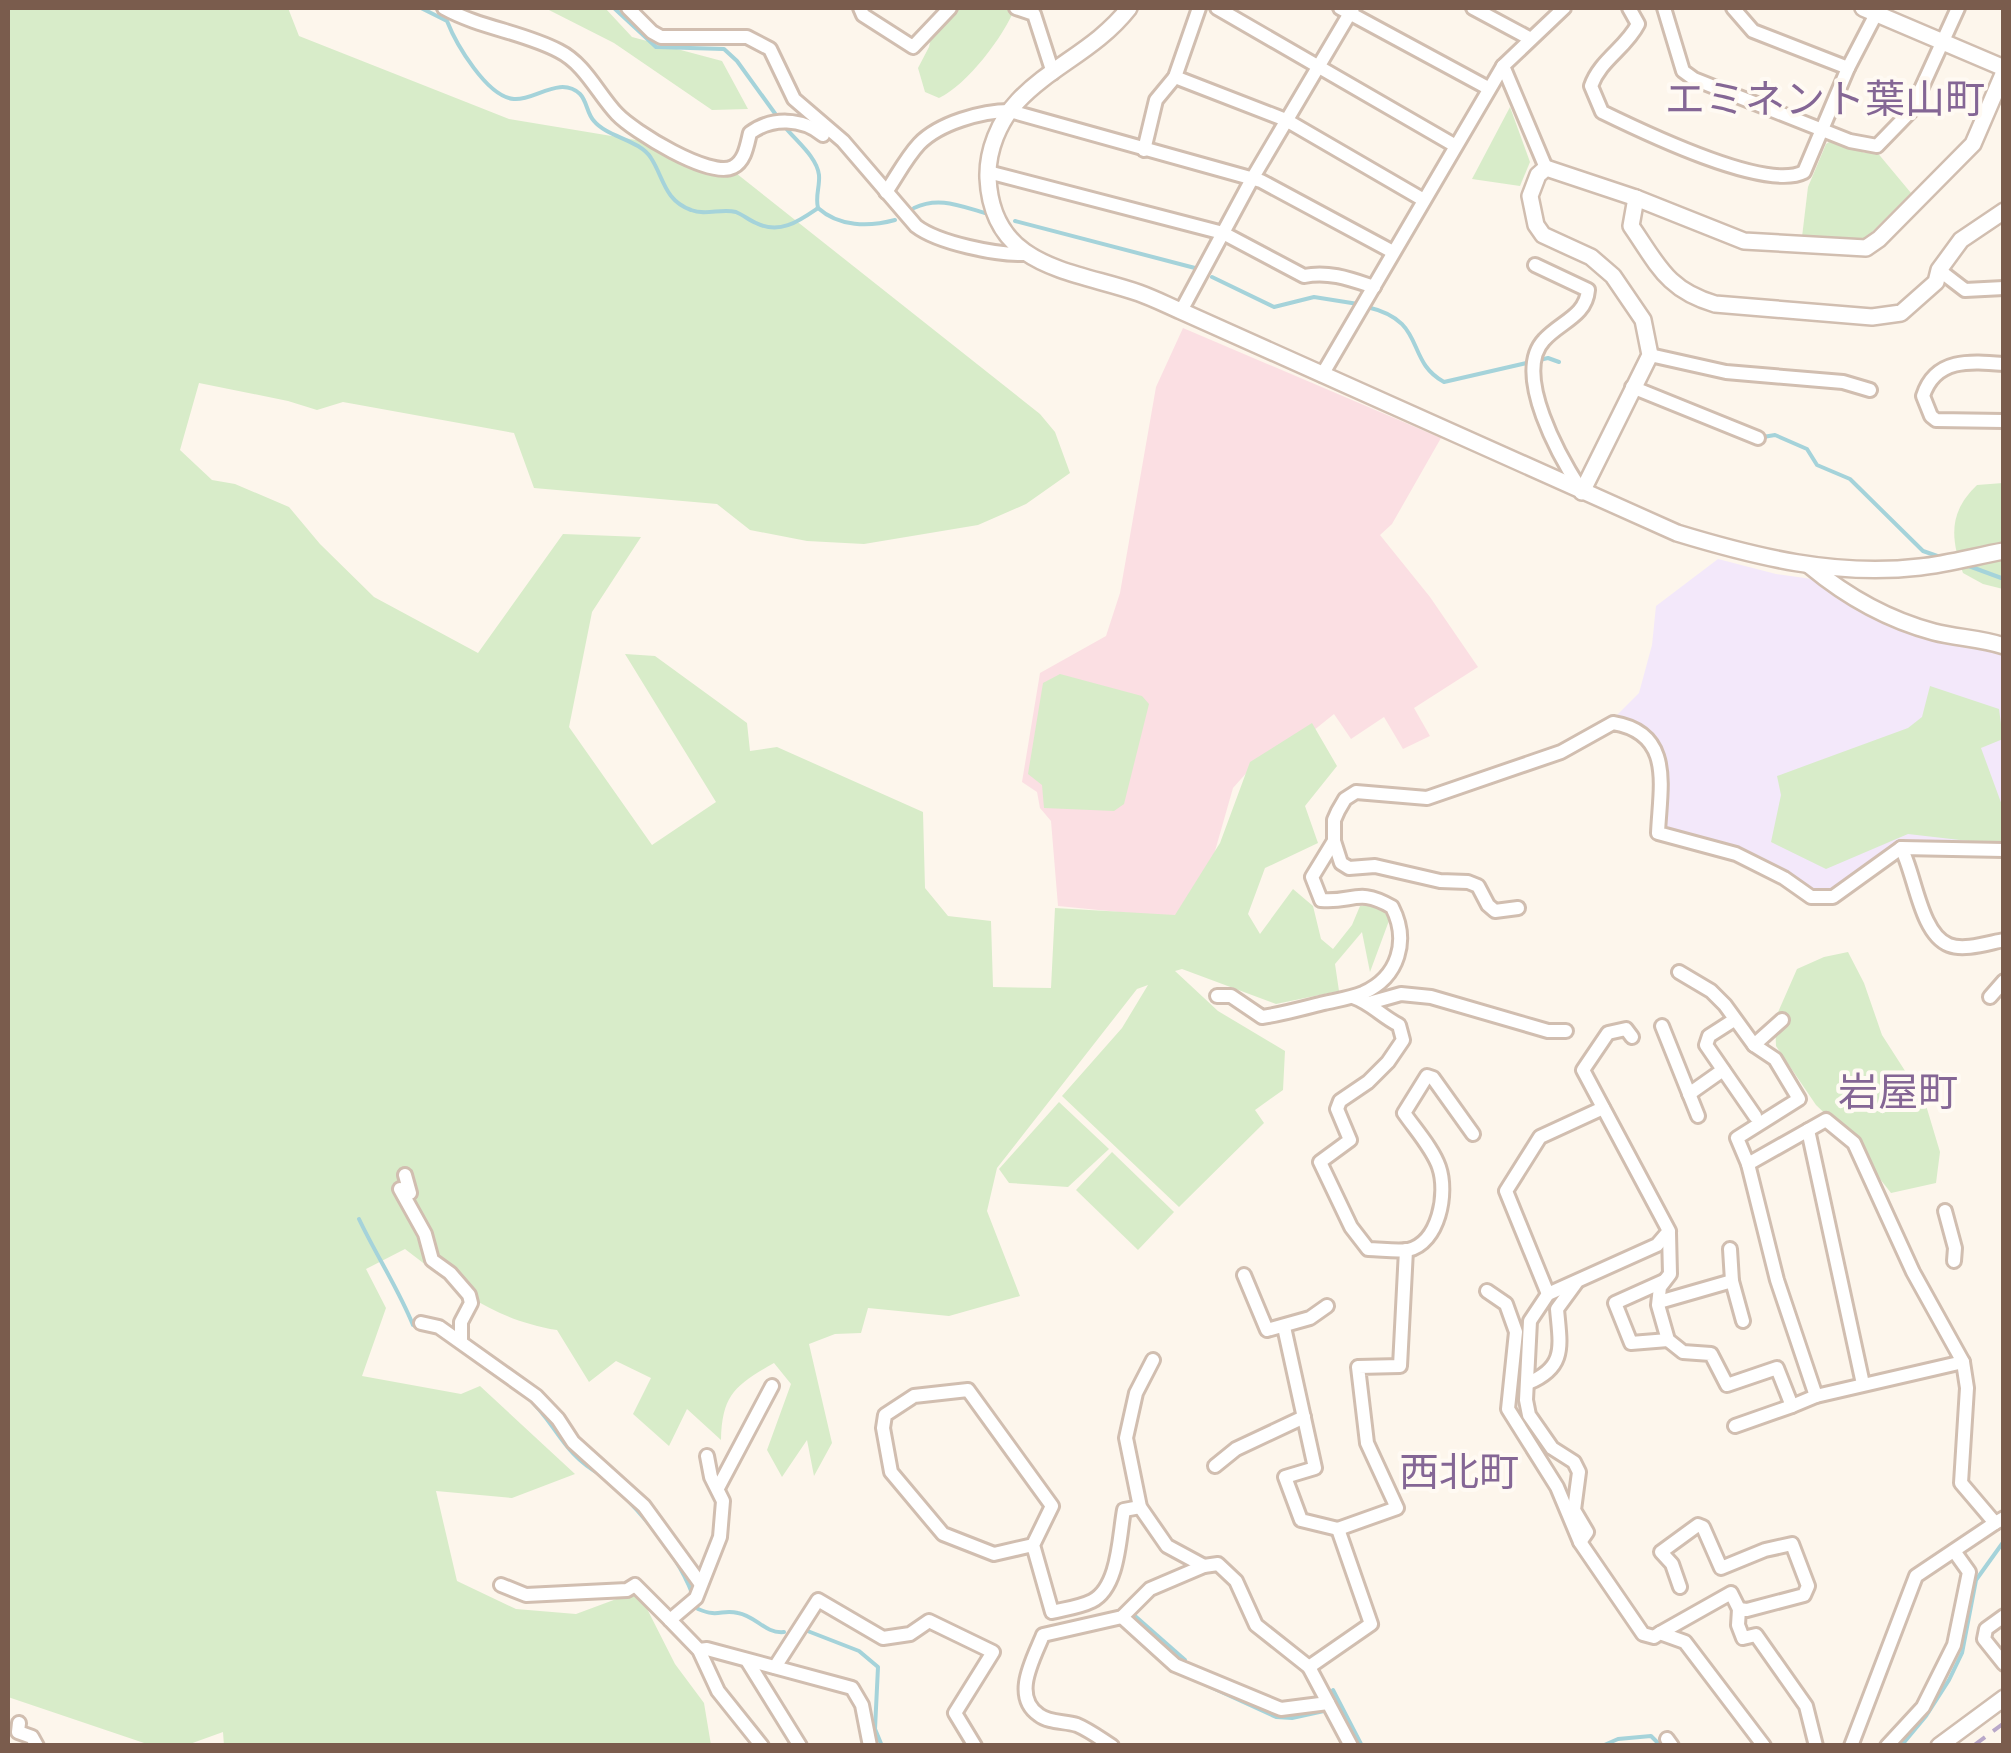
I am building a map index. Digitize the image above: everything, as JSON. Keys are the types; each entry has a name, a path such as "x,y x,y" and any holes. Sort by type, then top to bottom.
{"street":[{"path":"444,8 470,22 561,52 580,68 618,115 644,135 686,158 722,169 734,167 745,152 750,133 772,123 813,126 834,143 843,141"},
{"path":"628,8 661,37 758,41 770,49 794,99 843,141 926,233 1009,254 1025,254"},
{"path":"860,8 864,15 913,47 950,8"},
{"path":"1016,8 1034,14 1053,74"},
{"path":"1129,8 1106,35 1010,111 993,142 988,172 992,206 1008,236 1025,254 1048,266 1139,293 1182,311 1676,534 1757,557 1810,566 1894,569 2000,552"},
{"path":"1144,150 1156,100 1175,77 1199,8"},
{"path":"1218,8 1454,145"},
{"path":"1473,8 1529,38"},
{"path":"1322,374 1488,88 1529,38 1564,8"},
{"path":"1503,66 1546,168 1744,241 1866,248 1973,144 2004,70 1944,40 1870,11 1804,172 1772,177 1674,145 1602,112 1591,86 1602,66 1633,35 1638,24 1629,8"},
{"path":"1664,8 1683,71 1694,80 1850,141 1877,146 1911,111 1958,8"},
{"path":"1733,8 1752,31 1848,68"},
{"path":"1182,311 1348,9 1488,88"},
{"path":"1175,77 1286,120 1422,199"},
{"path":"886,192 922,140 992,111 1010,111 1252,179 1393,252"},
{"path":"1546,168 1538,175 1530,196 1536,225 1543,236 1591,258 1613,276 1644,320 1650,355 1582,492"},
{"path":"988,172 1223,234 1304,276 1335,275 1370,293"},
{"path":"1636,198 1630,226 1673,285 1690,297 1715,304 1872,316 1900,313 1936,282 1961,240 2004,211"},
{"path":"1535,264 1588,290 1582,309 1546,337 1534,369 1535,389 1548,431 1582,492"},
{"path":"1940,270 1964,290 2004,288"},
{"path":"1650,355 1726,372 1843,382 1870,390"},
{"path":"2004,364 1975,362 1943,367 1929,382 1923,396 1930,416 1936,420 2004,422"},
{"path":"1632,386 1758,438"},
{"path":"1810,566 1868,606 1934,632 2004,646"},
{"path":"1518,908 1496,911 1478,886 1468,882 1440,881 1375,866 1349,868 1341,863 1334,841 1334,820 1345,800 1356,792 1427,798 1561,752 1613,723 1642,732 1654,746 1661,768 1658,833 1736,854 1784,878 1811,897 1833,897 1901,848 2004,850"},
{"path":"1217,996 1232,996 1262,1016 1363,993 1388,976 1401,944 1392,907 1361,894 1331,901 1322,900 1316,893 1312,877 1334,841"},
{"path":"1901,848 1920,903 1940,940 1950,946 2004,940"},
{"path":"1678,972 1710,991 1754,1045 1775,1059 1798,1098 1737,1138 1748,1164 1777,1280 1816,1396"},
{"path":"1990,997 2004,981"},
{"path":"1351,996 1369,1002 1401,994 1430,997 1532,1026 1566,1030"},
{"path":"1369,1002 1379,1015 1399,1025 1403,1040 1368,1082 1340,1101 1336,1109 1350,1140 1320,1162 1351,1228 1368,1248 1406,1250 1418,1245 1432,1231 1439,1215 1440,1168 1404,1113 1421,1081 1427,1076 1433,1078 1473,1134"},
{"path":"1734,1020 1709,1036 1706,1046 1756,1116"},
{"path":"1754,1045 1782,1020"},
{"path":"1662,1026 1698,1116"},
{"path":"1632,1036 1626,1029 1608,1033 1582,1070 1669,1231 1670,1274 1664,1281 1615,1303 1631,1343 1668,1340"},
{"path":"1689,1094 1724,1070"},
{"path":"1548,1294 1506,1191 1540,1137 1603,1108"},
{"path":"1748,1164 1826,1120 1854,1143 1913,1272 1963,1362 1967,1388 1961,1483 1999,1521 1916,1576 1851,1746"},
{"path":"1808,1130 1863,1384"},
{"path":"405,1175 410,1192 400,1188 425,1234 432,1260 469,1295 471,1303 461,1322 461,1342"},
{"path":"1945,1210 1955,1248 1954,1262"},
{"path":"1580,1542 1587,1532 1574,1510 1580,1472 1574,1462 1552,1448 1529,1415 1526,1400 1530,1321 1548,1294 1657,1245 1669,1231"},
{"path":"1730,1249 1732,1282 1743,1321"},
{"path":"1284,1327 1315,1468 1285,1477 1301,1520 1338,1529 1397,1508 1367,1443 1358,1367 1400,1366 1406,1250"},
{"path":"1244,1275 1266,1330 1310,1318 1327,1306"},
{"path":"1664,1281 1659,1302 1668,1340 1683,1352 1711,1354 1727,1385 1777,1368 1792,1406"},
{"path":"1528,1383 1545,1376 1556,1364 1560,1354 1557,1309 1577,1282"},
{"path":"1659,1302 1732,1282"},
{"path":"1488,1292 1506,1304 1516,1332 1508,1410 1556,1487 1580,1542 1643,1634 1654,1637 1731,1593 1740,1609 1738,1625 1744,1638 1756,1636 1806,1706 1816,1746"},
{"path":"421,1323 439,1327 547,1407 573,1442 644,1506 700,1583"},
{"path":"1153,1360 1136,1392 1126,1438 1140,1507 1167,1546 1204,1566"},
{"path":"1734,1426 1816,1396 1963,1362"},
{"path":"718,1488 772,1386"},
{"path":"1033,1544 994,1554 943,1534 892,1472 883,1428 885,1416 914,1396 968,1390 1052,1506 1033,1544 1052,1612 1090,1603 1102,1594 1113,1571 1124,1510 1140,1507"},
{"path":"1215,1466 1236,1449 1304,1417"},
{"path":"670,1620 696,1598 720,1537 724,1514 707,1456"},
{"path":"1680,1587 1672,1564 1662,1552 1698,1525 1721,1568 1792,1544 1808,1586 1804,1594 1740,1609"},
{"path":"1309,1667 1371,1624 1338,1529"},
{"path":"1887,1746 1924,1708 1954,1646 1968,1572 1954,1551"},
{"path":"1112,1746 1077,1725 1040,1718 1027,1704 1025,1690 1043,1634 1122,1617 1150,1588 1218,1564 1236,1581 1256,1625 1309,1667 1351,1746"},
{"path":"501,1586 526,1595 627,1590 634,1584 699,1650 718,1691 762,1746"},
{"path":"775,1667 818,1600 883,1638 910,1634 928,1621 993,1652 955,1714 975,1746"},
{"path":"2004,1616 1986,1629 1984,1639 2004,1664"},
{"path":"1122,1617 1175,1665 1281,1708 1328,1703"},
{"path":"1660,1633 1685,1642 1755,1743"},
{"path":"699,1650 852,1688 862,1705 870,1746"},
{"path":"748,1662 800,1746"},
{"path":"1938,1746 2004,1698"},
{"path":"19,1723 18,1732 32,1738 37,1746"}],"shaded area":[{"path":"1183,328 1441,438 1392,524 1380,535 1430,597 1478,667 1414,708 1430,736 1403,749 1384,717 1351,739 1334,714 1267,768 1249,770 1233,788 1209,872 1180,918 1058,906 1051,821 1040,808 1037,792 1022,782 1040,673 1106,636 1120,593 1156,387"},
{"path":"1718,559 1812,579 1855,605 2003,653 2003,847 1898,844 1831,891 1810,888 1764,861 1666,831 1661,822 1664,758 1656,741 1616,716 1639,693 1652,645 1656,606"}],"green space":[{"path":"8,8 288,8 299,36 509,119 678,147 727,166 1040,414 1055,432 1070,473 1026,504 978,525 864,544 807,541 750,530 717,504 534,488 514,433 343,402 317,410 199,383 180,450 212,480 235,484 289,507 374,597 478,653 563,534 641,537 592,612 569,727 652,845 716,802 625,654 655,656 747,723 750,751 777,747 923,812 925,888 948,916 991,921 993,987 1051,988 1055,908 1175,915 1220,843 1250,762 1312,723 1337,766 1305,806 1318,843 1265,868 1248,914 1260,934 1293,889 1313,906 1321,939 1333,949 1352,925 1360,906 1377,904 1390,918 1370,972 1362,932 1335,964 1339,991 1276,1004 1182,969 1175,971 1218,1011 1285,1051 1283,1090 1255,1110 1264,1123 1179,1207 1062,1096 1122,1028 1148,985 1137,989 997,1168 987,1211 1020,1296 949,1316 868,1308 861,1333 835,1334 809,1344 832,1443 814,1476 807,1440 782,1477 767,1450 791,1384 774,1363 734,1392 724,1412 721,1440 687,1409 669,1446 633,1414 651,1378 616,1361 589,1382 557,1330 493,1310 405,1249 366,1269 386,1308 362,1376 461,1394 480,1386 575,1474 512,1498 436,1491 457,1581 516,1609 576,1614 638,1591 675,1664 704,1703 711,1745 224,1746 223,1732 187,1745 150,1745 8,1697"},
{"path":"545,8 605,8 632,37 722,61 748,109 712,110 614,43"},
{"path":"938,8 1015,8 983,59 939,98 925,92 918,68 929,47"},
{"path":"1510,107 1530,162 1520,186 1472,179"},
{"path":"1832,140 1865,153 1876,151 1911,193 1867,237 1802,237 1808,187 1826,144"},
{"path":"2003,483 2003,589 1963,573 1954,536 1961,505 1977,485"},
{"path":"1060,674 1142,696 1149,704 1124,804 1114,811 1044,808 1042,785 1028,774 1043,683"},
{"path":"1930,686 1999,709 2003,739 1981,748 2003,808 2003,841 1986,843 1908,834 1826,869 1771,842 1781,795 1777,776 1908,728 1922,717"},
{"path":"1848,952 1864,983 1882,1035 1925,1102 1940,1152 1936,1183 1891,1193 1840,1128 1816,1105 1776,1046 1775,1019 1797,969"},
{"path":"1059,1102 1109,1149 1068,1187 1009,1183 999,1169"},
{"path":"1112,1152 1174,1212 1138,1250 1076,1190"}],"waterway":[{"path":"421,8 447,21 483,80 504,96 522,99 564,87 580,94 594,121 646,152 670,194 682,206 702,212 736,212 773,228 796,222 818,208 835,219 855,224 895,220"},
{"path":"614,8 656,47 724,49 779,119"},
{"path":"785,127 817,168 818,208"},
{"path":"914,208 941,202 985,213"},
{"path":"1015,221 1195,268"},
{"path":"1212,277 1274,307 1314,297 1358,304"},
{"path":"1367,307 1399,322 1424,363 1444,382 1548,358 1559,362"},
{"path":"1763,437 1775,435 1807,449 1817,465 1850,479 1923,551 1943,558"},
{"path":"1966,565 2004,579"},
{"path":"359,1219 413,1325 418,1327"},
{"path":"526,1396 577,1457 601,1475"},
{"path":"623,1495 662,1541 692,1593"},
{"path":"1901,1746 1949,1680 1962,1653 1976,1580 2004,1541"},
{"path":"695,1602 705,1612 738,1613 771,1630 784,1632"},
{"path":"1135,1616 1185,1660"},
{"path":"805,1630 859,1651 878,1667 875,1729 882,1746"},
{"path":"1204,1684 1276,1717 1324,1711"},
{"path":"1333,1690 1362,1746"},
{"path":"1602,1746 1618,1739 1651,1736 1661,1746"}],"railway":[{"path":"1973,1746 2004,1723"}],"district":[{"name":"エミネント葉山町","path":"1825,97"},
{"name":"岩屋町","path":"1898,1090"},
{"name":"西北町","path":"1459,1470"}]}
